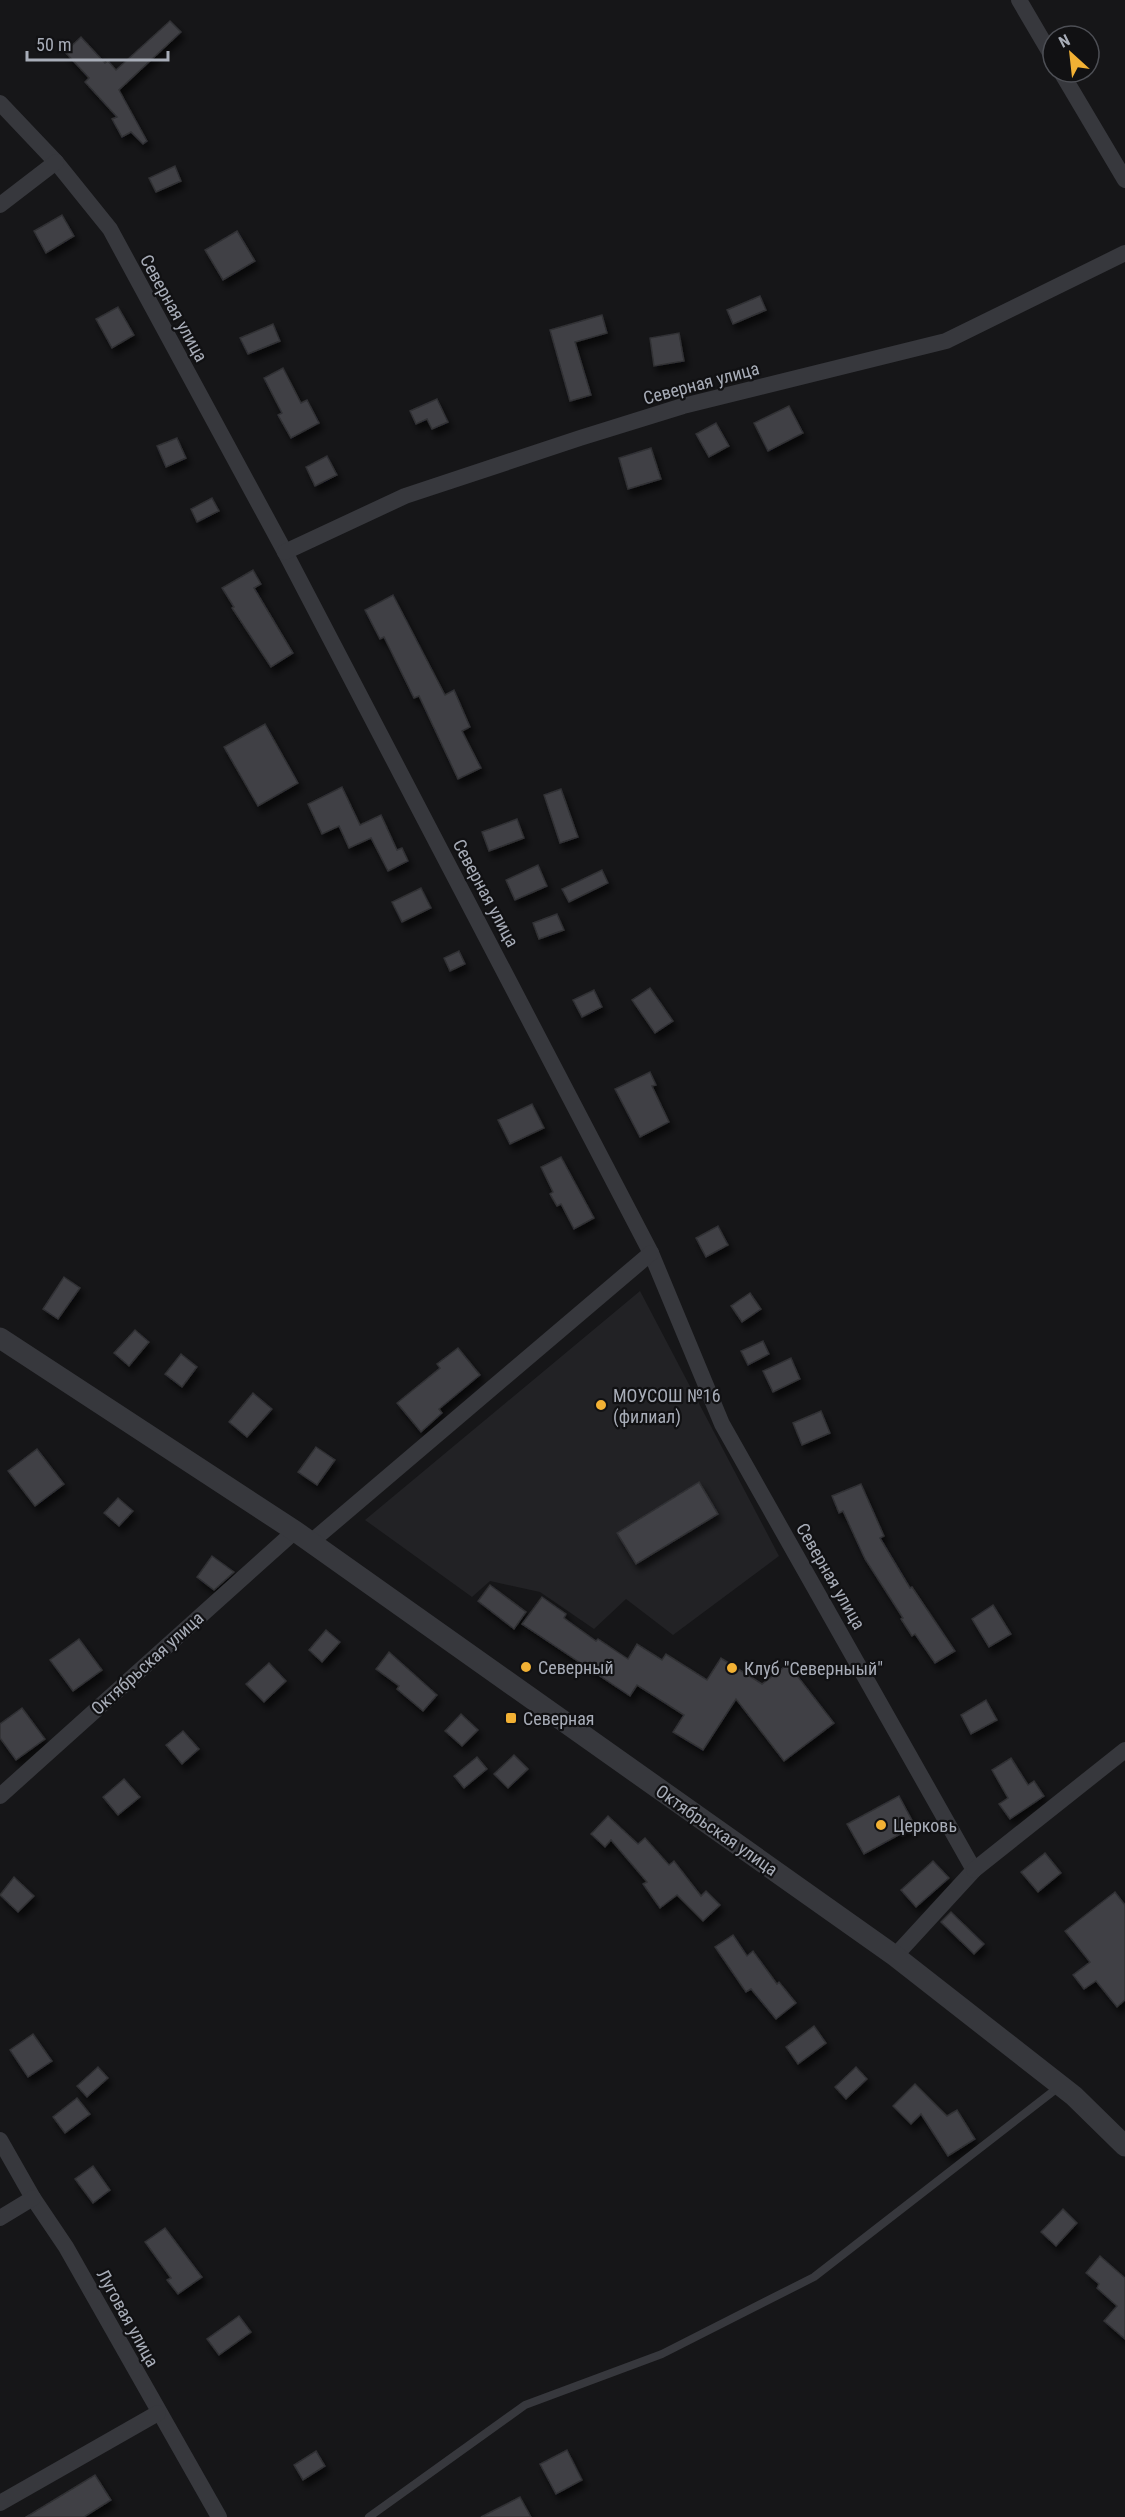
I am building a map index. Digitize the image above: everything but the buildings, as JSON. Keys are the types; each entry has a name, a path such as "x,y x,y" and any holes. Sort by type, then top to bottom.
{"street":[{"path":"1019,0 1041,38"},
{"path":"1068,84 1125,180"},
{"name":"Северная улица","path":"0,103 56,162 110,229 285,552 651,1252 722,1424 974,1870"},
{"path":"0,205 56,162"},
{"name":"Северная улица","path":"285,552 405,496 603,431 683,406 946,341 1125,253"},
{"path":"303,1537 651,1252"},
{"name":"Октябрьская улица","path":"0,1338 303,1537 895,1956 1060,2085 1125,2146"},
{"name":"Октябрьская улица","path":"0,1796 303,1537"},
{"path":"895,1956 974,1870 1125,1750"},
{"name":"Луговая улица","path":"0,2140 33,2198 66,2247 219,2517"},
{"path":"0,2218 33,2198"},
{"path":"0,2503 158,2413"}],"lane":[{"path":"369,2517 525,2405 662,2354 814,2277 1060,2085"}],"shaded area":[{"name":"МОУСОШ №16 (филиал)","path":"640,1291 779,1556 673,1635 626,1599 594,1629 540,1592 490,1581 472,1597 365,1520"}],"place":[{"name":"МОУСОШ №16 (филиал)","path":"601,1405"},
{"name":"Северный","path":"526,1667"},
{"name":"Клуб \"Северныый\"","path":"732,1668"},
{"name":"Северная","path":"511,1718"},
{"name":"Церковь","path":"881,1825"}]}
